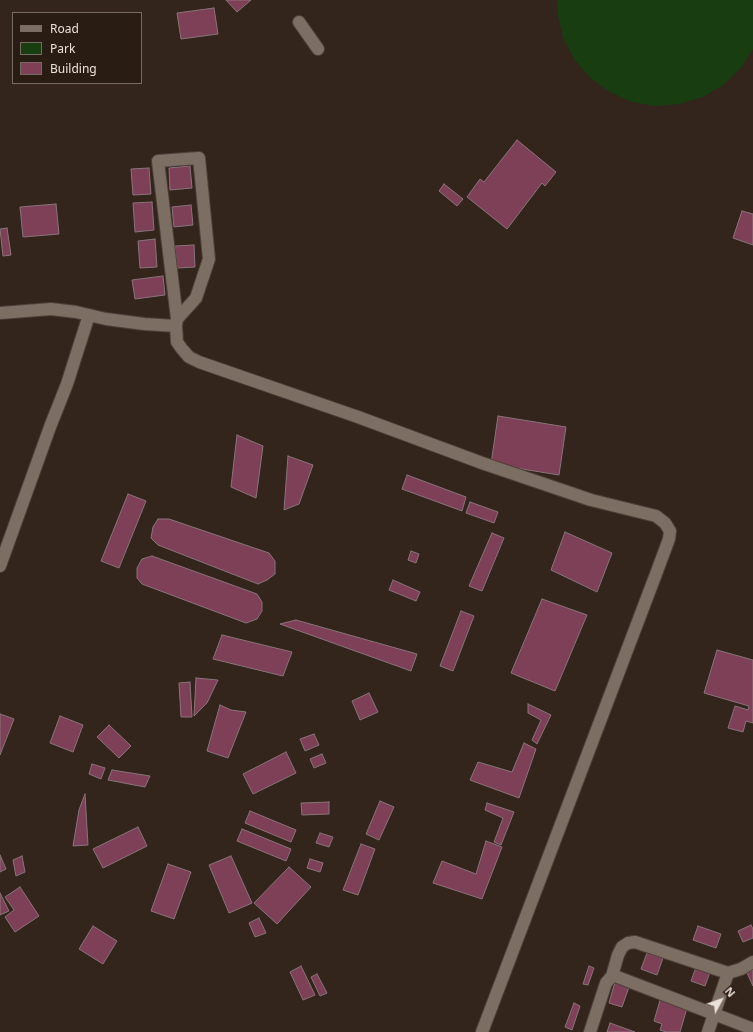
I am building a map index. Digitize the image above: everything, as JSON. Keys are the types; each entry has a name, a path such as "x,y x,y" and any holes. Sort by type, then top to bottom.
{"street":[{"path":"299,22 318,49"},
{"path":"177,323 196,298 209,259 199,158 158,161 177,323 177,342 189,357 199,362 358,416 482,463 576,495 656,516 665,523 670,531 669,539 656,574 482,1032"},
{"path":"0,312 51,309 144,324 177,323"},
{"path":"0,566 50,427 68,384 89,315"},
{"path":"590,1032 606,983 612,976 622,947 628,943 635,942 728,973 741,969 753,962"},
{"path":"708,1032 728,973"},
{"path":"612,976 620,977 753,1029"}],"green space":[{"path":"557,0 753,0 753,49 741,68 723,85 703,97 680,104 656,106 632,102 610,92 590,78 575,60 563,38 558,15"}],"building":[{"path":"226,0 251,0 237,12"},
{"path":"214,8 218,34 181,39 177,13"},
{"path":"517,140 556,172 545,186 542,183 507,229 467,197 480,179 484,182"},
{"path":"190,166 192,188 170,190 169,168"},
{"path":"149,168 151,194 133,195 131,169"},
{"path":"444,184 463,199 457,206 439,191"},
{"path":"152,202 154,230 135,232 133,203"},
{"path":"56,204 59,234 23,237 20,207"},
{"path":"191,205 193,225 174,227 172,207"},
{"path":"742,211 753,214 753,245 733,238"},
{"path":"7,228 11,255 3,256 0,229"},
{"path":"155,239 157,267 140,268 138,241"},
{"path":"194,245 195,267 177,268 175,246"},
{"path":"163,276 165,295 135,299 132,280"},
{"path":"498,416 566,427 559,475 491,464"},
{"path":"237,435 263,446 256,498 231,487"},
{"path":"288,456 313,465 299,504 284,510"},
{"path":"407,475 466,497 462,511 402,489"},
{"path":"128,494 146,501 119,568 101,561"},
{"path":"470,502 498,512 494,523 466,513"},
{"path":"158,519 169,519 269,553 275,561 275,574 258,584 158,545 151,538 153,527"},
{"path":"565,532 612,553 597,592 551,570"},
{"path":"492,533 504,538 482,591 469,586"},
{"path":"411,551 419,554 416,563 408,560"},
{"path":"152,556 257,594 262,602 262,611 257,619 246,623 142,584 137,578 137,568 142,559"},
{"path":"393,580 420,592 416,601 389,590"},
{"path":"542,599 587,615 555,691 511,673"},
{"path":"461,611 474,616 453,671 440,666"},
{"path":"296,620 417,654 411,671 280,624"},
{"path":"222,635 292,652 283,676 213,659"},
{"path":"717,650 753,660 753,723 746,721 743,732 728,728 735,706 748,710 749,706 704,693"},
{"path":"196,678 218,680 207,703 194,716"},
{"path":"190,682 192,717 181,717 179,683"},
{"path":"369,693 378,712 360,720 352,701"},
{"path":"528,704 551,715 537,744 532,740 541,720 528,713"},
{"path":"220,705 231,710 246,712 228,758 207,751"},
{"path":"0,714 14,719 0,755"},
{"path":"60,716 83,725 73,752 50,743"},
{"path":"109,725 131,746 119,758 97,737"},
{"path":"314,734 319,745 305,751 300,739"},
{"path":"524,743 536,749 519,798 470,780 478,762 512,772"},
{"path":"286,752 296,773 253,794 243,774"},
{"path":"322,754 326,763 314,768 310,759"},
{"path":"92,764 105,768 101,779 89,774"},
{"path":"112,770 150,776 145,787 108,780"},
{"path":"85,794 88,845 73,846 79,810"},
{"path":"380,801 394,807 379,840 366,834"},
{"path":"329,802 329,814 302,815 301,803"},
{"path":"487,803 514,812 501,845 494,842 503,818 485,810"},
{"path":"250,811 296,830 291,842 245,823"},
{"path":"138,827 147,846 103,868 93,849"},
{"path":"242,829 291,849 286,861 237,841"},
{"path":"320,833 333,837 329,847 316,843"},
{"path":"486,841 502,847 482,899 433,883 442,861 476,874"},
{"path":"361,844 375,849 358,895 343,890"},
{"path":"0,855 6,869 0,872"},
{"path":"22,856 25,872 16,876 13,860"},
{"path":"231,856 252,903 229,913 209,865"},
{"path":"310,859 323,863 320,872 307,868"},
{"path":"168,864 191,872 174,919 151,911"},
{"path":"289,867 311,887 277,924 254,903"},
{"path":"20,887 39,916 15,932 5,917 14,910 5,897"},
{"path":"0,893 9,911 0,915"},
{"path":"259,918 266,933 255,937 249,923"},
{"path":"751,925 753,929 753,938 743,942 738,931"},
{"path":"93,926 117,941 103,964 79,949"},
{"path":"698,926 721,934 716,948 693,940"},
{"path":"647,953 663,958 657,975 641,969"},
{"path":"301,966 315,995 303,1000 290,972"},
{"path":"589,966 594,968 588,985 583,984"},
{"path":"696,967 710,972 705,986 691,981"},
{"path":"753,970 753,986 747,973"},
{"path":"317,974 327,993 320,996 311,977"},
{"path":"615,982 629,987 622,1007 609,1003"},
{"path":"661,997 687,1008 680,1032 666,1032 660,1030 662,1024 654,1021"},
{"path":"574,1003 580,1006 572,1030 565,1027"},
{"path":"610,1023 635,1032 607,1032"}]}
